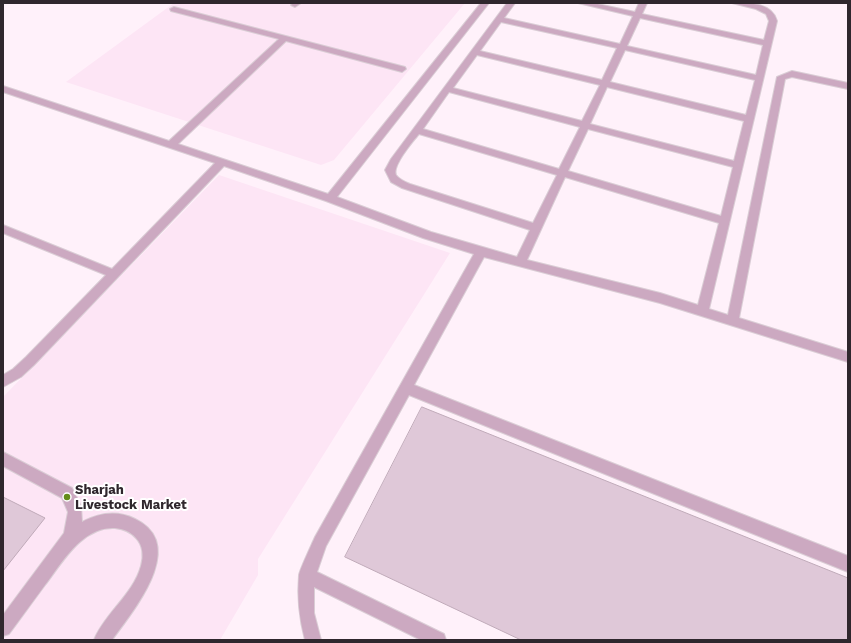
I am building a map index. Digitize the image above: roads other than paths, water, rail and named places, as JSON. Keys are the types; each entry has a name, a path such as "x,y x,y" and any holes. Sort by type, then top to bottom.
{"lane":[{"path":"330,198 485,3"},
{"path":"511,3 390,167 389,172 392,178 406,186 537,228"},
{"path":"582,3 767,43"},
{"path":"520,262 643,3"},
{"path":"704,310 773,21 771,14 761,8 736,3"},
{"path":"174,8 402,69"},
{"path":"499,19 759,78"},
{"path":"171,145 285,38"},
{"path":"475,52 749,119"},
{"path":"733,320 781,77 792,74 848,86"},
{"path":"3,89 330,198 427,236 481,252 589,278 704,310 848,357"},
{"path":"447,89 738,165"},
{"path":"417,130 725,221"},
{"path":"3,381 17,373 30,361 222,162"},
{"path":"3,229 114,274"},
{"path":"313,640 306,617 304,591 307,575 320,542 481,252"},
{"path":"406,388 848,564"},
{"path":"3,459 67,493 74,502 76,514 74,528 67,544"},
{"path":"3,628 67,544 82,531 99,522 116,520 131,523 143,533 149,546 149,563 141,584 102,640"},
{"path":"307,575 438,640"}],"place":[{"name":"Sharjah Livestock Market","path":"67,497"}]}
